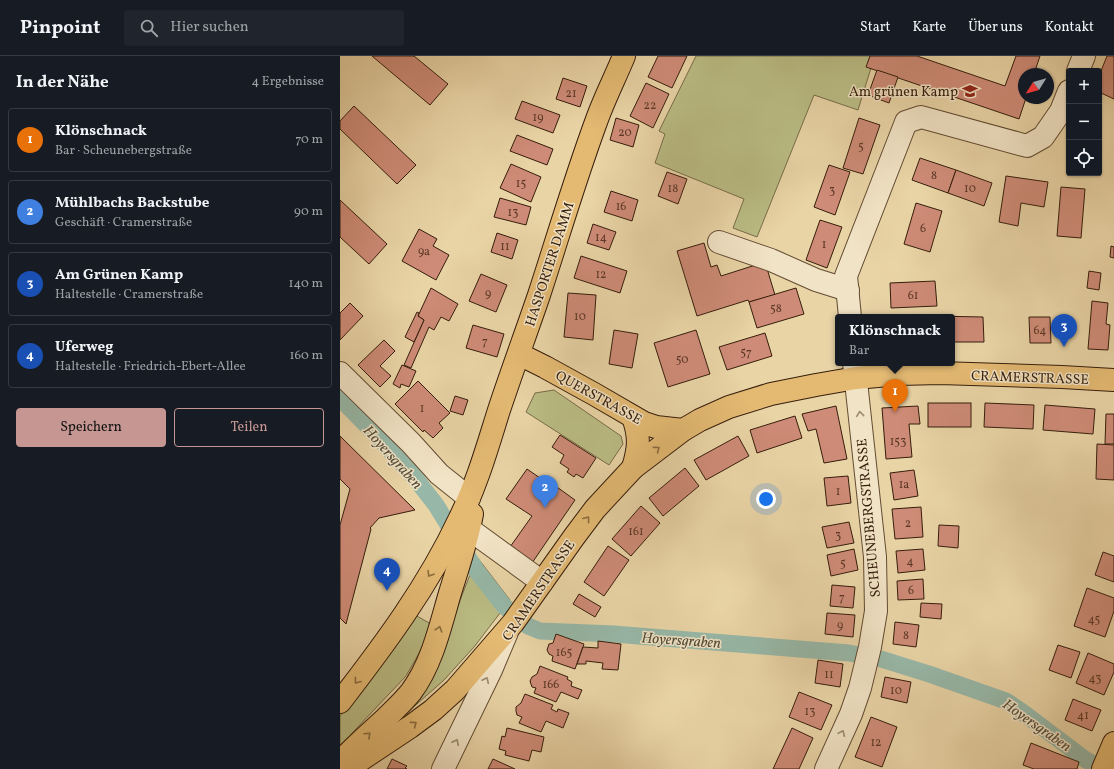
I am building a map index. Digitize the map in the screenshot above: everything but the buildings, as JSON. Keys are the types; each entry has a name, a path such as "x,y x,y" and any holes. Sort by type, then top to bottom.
{"main road":[{"name":"HASPORTER DAMM","path":"479,473 596,121 624,56"},
{"name":"QUERSTRASSE","path":"519,354 588,390 633,417 656,427 683,430"},
{"name":"CRAMERSTRASSE","path":"515,620 594,509 633,468 683,430 717,412 771,394 816,385 855,371 899,374 940,373 1114,380"},
{"path":"633,417 637,428 638,439 637,452 633,468"},
{"path":"340,702 381,649 434,567 461,537 469,498 479,473"},
{"path":"340,762 402,703 419,679 426,666 434,647 461,537 479,473"},
{"path":"347,769 410,727 456,690 515,620"}],"street":[{"path":"1079,68 1084,56"},
{"path":"850,314 846,276 906,122 921,117 1027,146 1043,137 1061,111 1066,98"},
{"path":"719,242 771,260 816,280 848,290"},
{"name":"SCHEUNEBERGSTRASSE","path":"826,769 851,714 860,688 876,612 875,557 855,371"},
{"path":"340,373 411,443 439,474 469,498"},
{"path":"461,537 542,582"},
{"name":"CRAMERSTRASSE","path":"443,769 515,620"}],"green space":[{"path":"696,56 870,56 871,68 858,110 814,95 757,237 733,228 744,199 655,163 665,134 659,131"},
{"path":"554,390 621,436 623,444 609,465 526,412 535,393"},
{"path":"477,557 510,600 474,647 444,680 374,742 455,613"},
{"path":"415,615 431,624 425,643 406,676 340,746 340,716"}],"waterway":[{"name":"Hoyersgraben","path":"340,398 415,478 436,505 476,570 504,606 528,626 540,631 614,634 849,653 881,659 1006,701 1086,760 1103,769"}],"place":[{"name":"Am grünen Kamp","path":"970,91"},
{"name":"Am Grünen Kamp","path":"1064,347"},
{"name":"Klönschnack","path":"895,412"},
{"name":"Mühlbachs Backstube","path":"545,508"},
{"name":"Uferweg","path":"387,591"}]}
